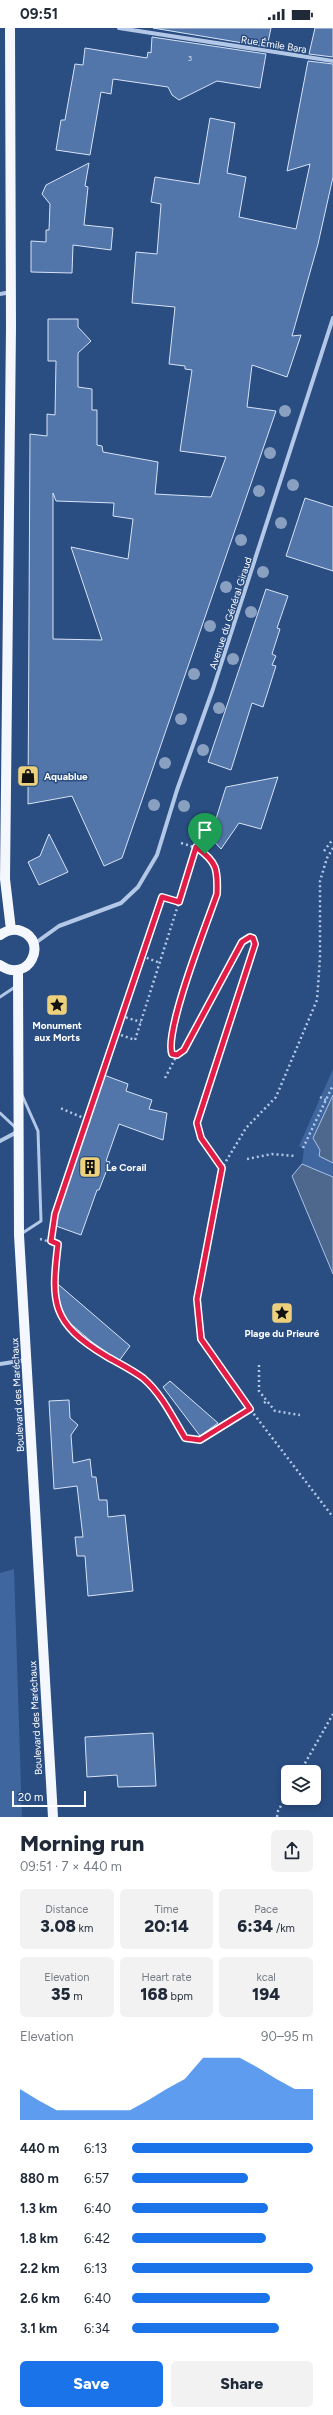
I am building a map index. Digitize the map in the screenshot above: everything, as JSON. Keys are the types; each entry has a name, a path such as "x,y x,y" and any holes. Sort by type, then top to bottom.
{"main road":[{"path":"10,28 11,292 6,872 10,930"},
{"path":"0,935 10,930 17,930 28,934 34,944 33,958 30,963 18,970 5,968 0,965"},
{"name":"Boulevard des Maréchaux","path":"18,970 19,1235 53,1817"}],"street":[{"name":"Rue Émile Bara","path":"119,28 333,61"},
{"path":"0,294 11,292"},
{"name":"Avenue du Général Giraud","path":"34,944 59,926 121,903 138,887 157,855 177,790 213,690 333,318"},
{"path":"0,1141 18,1130"},
{"path":"0,1364 27,1360"}],"lane":[{"path":"0,997 17,986"},
{"path":"18,1087 38,1131 41,1221 19,1235"},
{"path":"0,1113 18,1130"}],"path":[{"path":"324,851 333,839"},
{"path":"177,1055 172,1054 170,1047 173,1023 217,894 218,878 212,859 196,847 181,843"},
{"path":"115,1033 135,1040 196,847"},
{"path":"333,848 327,858 320,881 320,958 317,1000 276,1097 246,1128 222,1168 197,1299 201,1339 250,1409 333,1517"},
{"path":"55,1214 162,897 179,902"},
{"path":"165,1078 177,1055 184,1050 242,942 250,937 253,938 255,944 250,963 197,1123 201,1138 222,1168"},
{"path":"142,956 160,962"},
{"path":"121,1016 141,1022"},
{"path":"303,1148 333,1085"},
{"path":"320,1097 326,1100"},
{"path":"60,1108 86,1119"},
{"path":"247,1159 272,1154 295,1156"},
{"path":"51,1241 53,1228"},
{"path":"19,1235 51,1241 58,1244 54,1284 58,1311 64,1322 77,1335 105,1355 143,1378 162,1400 185,1438 200,1440 250,1409"},
{"path":"259,1365 259,1391 266,1402 275,1411 300,1415"},
{"path":"304,1765 333,1714"},
{"path":"277,1817 281,1805"}],"shaded area":[{"path":"333,1069 333,1177 302,1164 304,1149 299,1146"},
{"path":"333,1095 333,1163 319,1156 320,1150 313,1138"},
{"path":"302,1164 333,1177 333,1274 292,1176"},
{"path":"14,1569 22,1817 0,1817 0,1573"}],"building":[{"path":"153,28 271,28 267,47"},
{"path":"315,28 333,28 333,57 309,54"},
{"path":"152,37 266,54 260,88 217,81 179,100 172,95 168,87 113,79 111,94 101,92 90,155 56,150 61,120 65,120 75,64 83,65 85,48 147,58 148,52 151,53"},
{"path":"308,61 333,64 333,177 318,244 292,336 301,335 287,377 252,365 247,407 276,411 122,858 104,866 72,796 28,804 30,434 47,436 47,414 55,415 56,361 48,361 48,319 78,319 78,327 91,341 78,353 78,387 92,389 92,410 97,410 97,445 102,446 103,452 158,462 155,494 211,497 226,457 180,451 192,370 185,369 185,366 169,364 175,307 132,303 136,252 157,254 161,204 151,202 155,177 199,184 210,118 235,123 227,173 246,177 239,217 296,229 310,164 287,171","holes":["53,493 56,501 114,503 113,516 133,519 128,559 71,547 102,640 53,639"]},
{"path":"89,163 85,186 88,187 84,225 113,228 111,250 73,245 72,273 31,272 31,241 46,242 46,230 49,230 50,204 42,194 46,185"},
{"path":"305,498 333,507 333,571 286,556"},
{"path":"266,589 288,596 277,628 280,629 272,654 276,656 272,665 276,666 263,707 252,703 231,770 208,762"},
{"path":"278,777 261,829 239,823 221,849 206,833 214,825 226,787"},
{"path":"49,834 68,872 39,885 28,862 40,856"},
{"path":"104,1075 128,1084 126,1091 152,1100 149,1109 167,1113 163,1140 119,1124 106,1161 110,1162 99,1190 97,1190 81,1235 56,1226 58,1212"},
{"path":"52,1279 130,1346 119,1361 92,1342 65,1319"},
{"path":"170,1381 218,1423 200,1436 163,1387"},
{"path":"69,1400 70,1418 78,1425 71,1435 73,1463 90,1459 92,1477 96,1477 99,1500 107,1500 108,1517 125,1515 133,1591 88,1596 85,1556 77,1556 75,1537 83,1537 77,1486 54,1489 49,1401"},
{"path":"153,1733 156,1786 118,1787 117,1775 87,1777 85,1737"}],"place":[{"name":"Aquablue","path":"28,776"},
{"name":"Monument aux Morts","path":"57,1005"},
{"name":"Le Corail","path":"90,1167"},
{"name":"Plage du Prieuré","path":"282,1313"}],"route":[{"path":"196,847 205,854 212,859 216,867 218,878 217,894 173,1023 170,1047 172,1054 177,1055 184,1050 235,958 242,942 250,937 253,938 255,944 250,963 197,1123 201,1138 222,1168 197,1299 201,1339 250,1409 200,1440 191,1440 185,1438 162,1400 143,1378 105,1355 77,1335 64,1322 58,1311 54,1284 58,1244 51,1241 55,1214 162,897 179,902 183,896 196,847"}]}
